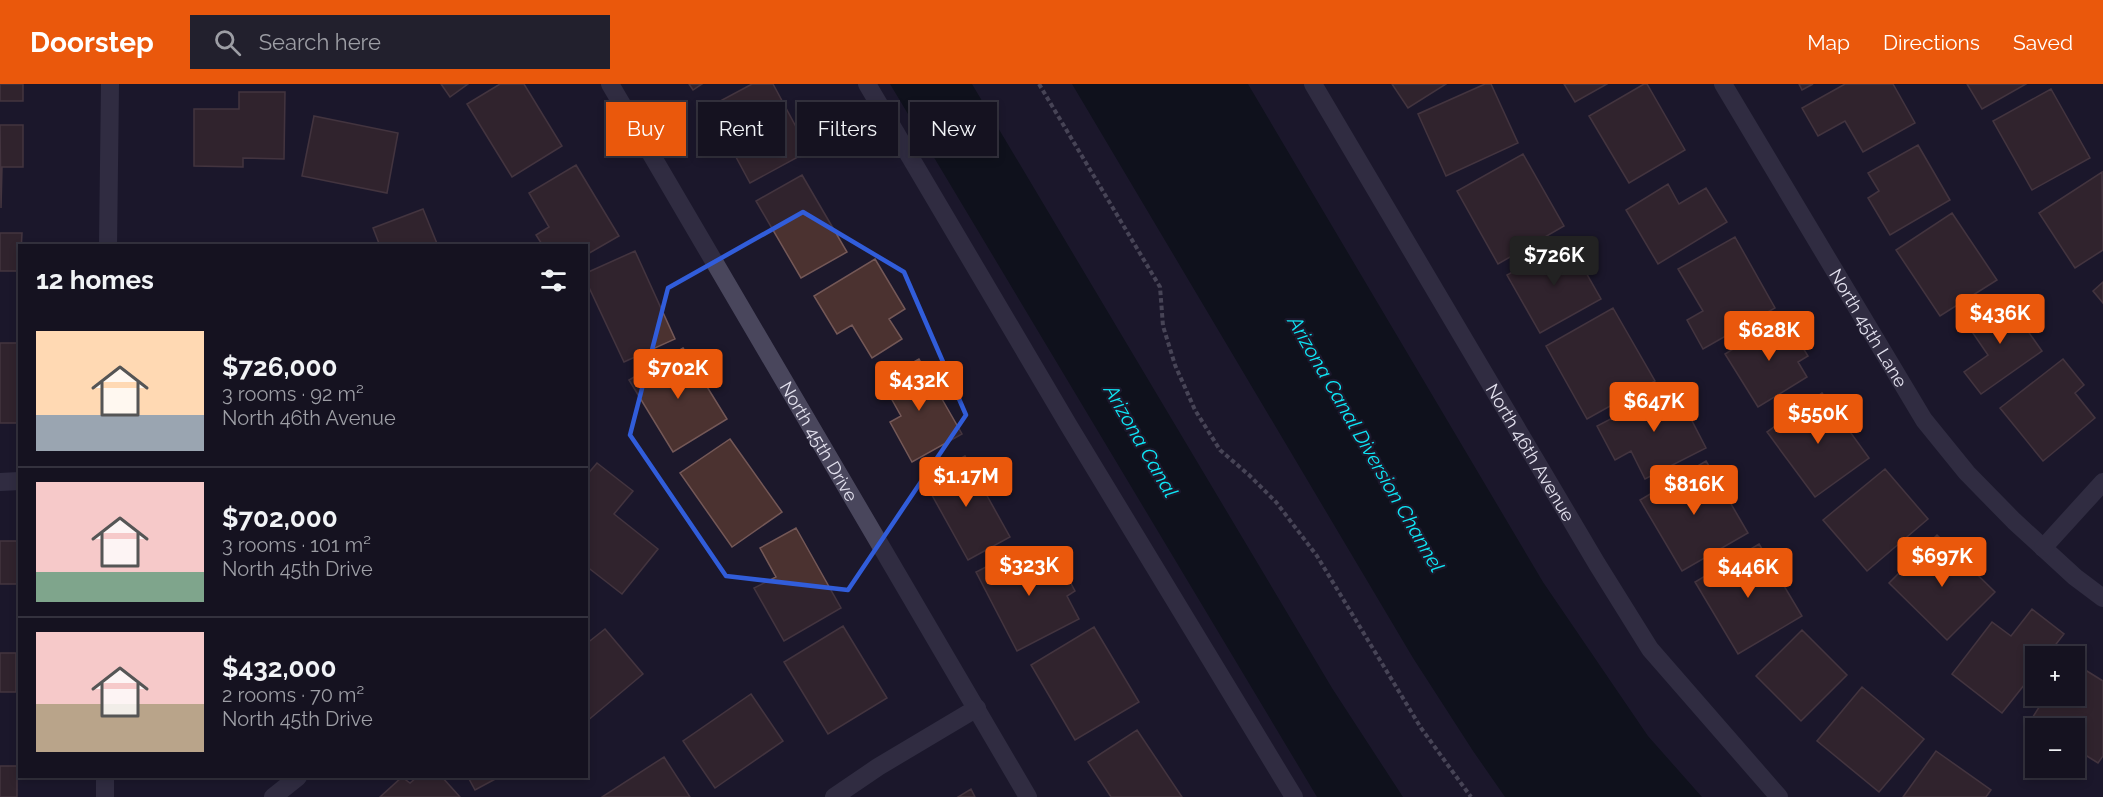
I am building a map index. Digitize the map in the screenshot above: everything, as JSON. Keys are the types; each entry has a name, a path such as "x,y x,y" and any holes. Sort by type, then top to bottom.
{"street":[{"path":"108,244 110,84"},
{"name":"North 45th Drive","path":"610,84 1028,797"},
{"path":"867,84 1069,426 1294,797"},
{"name":"North 46th Avenue","path":"1313,84 1597,564 1650,649 1779,797"},
{"name":"North 45th Lane","path":"1723,84 1924,420 1967,473 2043,548 2103,598"},
{"path":"0,482 18,482"},
{"path":"2043,548 2103,482"},
{"path":"834,797 878,767 976,708"},
{"path":"105,778 105,797"},
{"path":"273,797 297,778"}],"path":[{"path":"1039,84 1160,287 1163,326 1175,365 1195,410 1220,450 1276,502 1317,556 1421,728 1471,797"}],"highlighted area":[{"path":"803,212 904,272 966,415 848,590 726,576 630,435 668,288"}],"water":[{"path":"890,84 972,84 983,102 910,102 910,117"},
{"name":"Arizona Canal Diversion Channel","path":"1072,84 1248,84 1543,582 1648,736 1702,797 1505,797 1413,658"},
{"name":"Arizona Canal","path":"997,126 1332,688 1403,797 1317,797 933,156 997,156"}],"building":[{"path":"0,84 23,84 23,101 0,101"},
{"path":"441,84 468,84 450,97"},
{"path":"500,84 524,84 562,146 512,177 467,104"},
{"path":"689,84 702,84 693,90"},
{"path":"752,84 773,84 783,102 718,102"},
{"path":"1392,84 1446,84 1408,108"},
{"path":"1485,84 1491,84 1518,143 1446,176 1418,114"},
{"path":"1564,84 1607,84 1575,102"},
{"path":"1647,84 1685,150 1629,183 1589,116"},
{"path":"1799,84 1813,84 1802,90"},
{"path":"1845,84 1893,84 1915,123 1863,152 1845,121 1818,136 1802,108"},
{"path":"1967,84 2026,84 1982,109"},
{"path":"2051,89 2090,158 2032,190 1993,121"},
{"path":"239,92 285,92 284,159 243,158 243,167 194,166 194,109 239,109"},
{"path":"785,106 797,129 797,156 800,156 750,183 735,156 785,156"},
{"path":"314,116 398,133 387,193 302,176"},
{"path":"0,125 23,125 23,167 2,167 1,208"},
{"path":"1918,145 1950,200 1890,235 1868,198 1879,191 1868,173"},
{"path":"1523,154 1564,226 1498,264 1457,191"},
{"path":"576,165 619,236 588,254 588,244 542,244 536,235 549,227 529,193"},
{"path":"2102,172 2103,250 2075,268 2039,213"},
{"path":"802,175 847,252 801,278 756,201"},
{"path":"1668,184 1679,204 1706,188 1727,222 1658,264 1626,210"},
{"path":"423,209 437,244 379,244 373,228"},
{"path":"1952,213 1997,280 1940,316 1896,250"},
{"path":"0,233 22,233 21,244 18,244 18,271 0,271"},
{"path":"1735,237 1775,308 1703,349 1687,320 1703,311 1678,269"},
{"path":"1568,241 1601,299 1540,333 1507,275"},
{"path":"635,251 675,339 624,362 588,285 588,272"},
{"path":"875,259 905,309 889,319 902,339 872,358 852,325 837,334 814,296"},
{"path":"2103,282 2103,303 2093,291"},
{"path":"2003,296 2042,351 1981,394 1964,372 1988,355 1966,323"},
{"path":"1613,308 1655,381 1587,419 1546,346"},
{"path":"1784,317 1808,356 1798,362 1807,377 1758,407 1725,354"},
{"path":"0,343 17,343 17,423 0,423"},
{"path":"683,348 727,419 673,452 629,380"},
{"path":"919,359 962,434 912,462 890,422 901,416 881,380"},
{"path":"2063,359 2084,385 2075,393 2095,418 2043,461 2000,408"},
{"path":"1674,386 1706,448 1645,479 1631,451 1615,460 1597,426"},
{"path":"1822,393 1869,458 1815,497 1767,432"},
{"path":"730,439 782,512 732,547 680,473"},
{"path":"965,456 1010,537 968,560 923,479"},
{"path":"1706,461 1748,533 1682,571 1640,500"},
{"path":"597,463 633,491 614,514 658,549 622,594 588,568 588,474"},
{"path":"1885,469 1928,519 1867,571 1823,520"},
{"path":"796,528 841,608 784,641 754,588 776,577 760,548"},
{"path":"1937,535 1995,592 1947,640 1889,583"},
{"path":"0,541 18,541 18,584 0,584"},
{"path":"1759,544 1802,616 1738,654 1695,582"},
{"path":"1021,549 1030,565 1054,552 1075,591 1067,596 1079,619 1017,651 976,572"},
{"path":"2032,609 2064,634 2055,646 2025,646 2025,684 2002,713 1952,674 1992,622 2011,636"},
{"path":"843,626 887,698 828,734 784,662"},
{"path":"1094,627 1139,702 1075,740 1031,665"},
{"path":"605,629 643,674 588,720 588,642"},
{"path":"1802,630 1847,675 1801,721 1756,676"},
{"path":"0,653 16,653 16,692 0,692"},
{"path":"2085,670 2103,681 2103,756 2098,763 2085,755 2085,718 2032,718 2040,706 2085,706"},
{"path":"1862,687 1924,739 1879,792 1817,741"},
{"path":"751,694 783,741 715,788 683,741"},
{"path":"1137,730 1182,797 1111,797 1088,762"},
{"path":"1936,751 1991,790 1986,797 1903,797"},
{"path":"664,757 690,797 602,797"},
{"path":"0,766 17,766 17,797 0,797"},
{"path":"401,778 410,783 416,778 443,778 460,797 380,797"},
{"path":"469,778 497,778 475,790"},
{"path":"971,789 975,797 958,797"}]}
